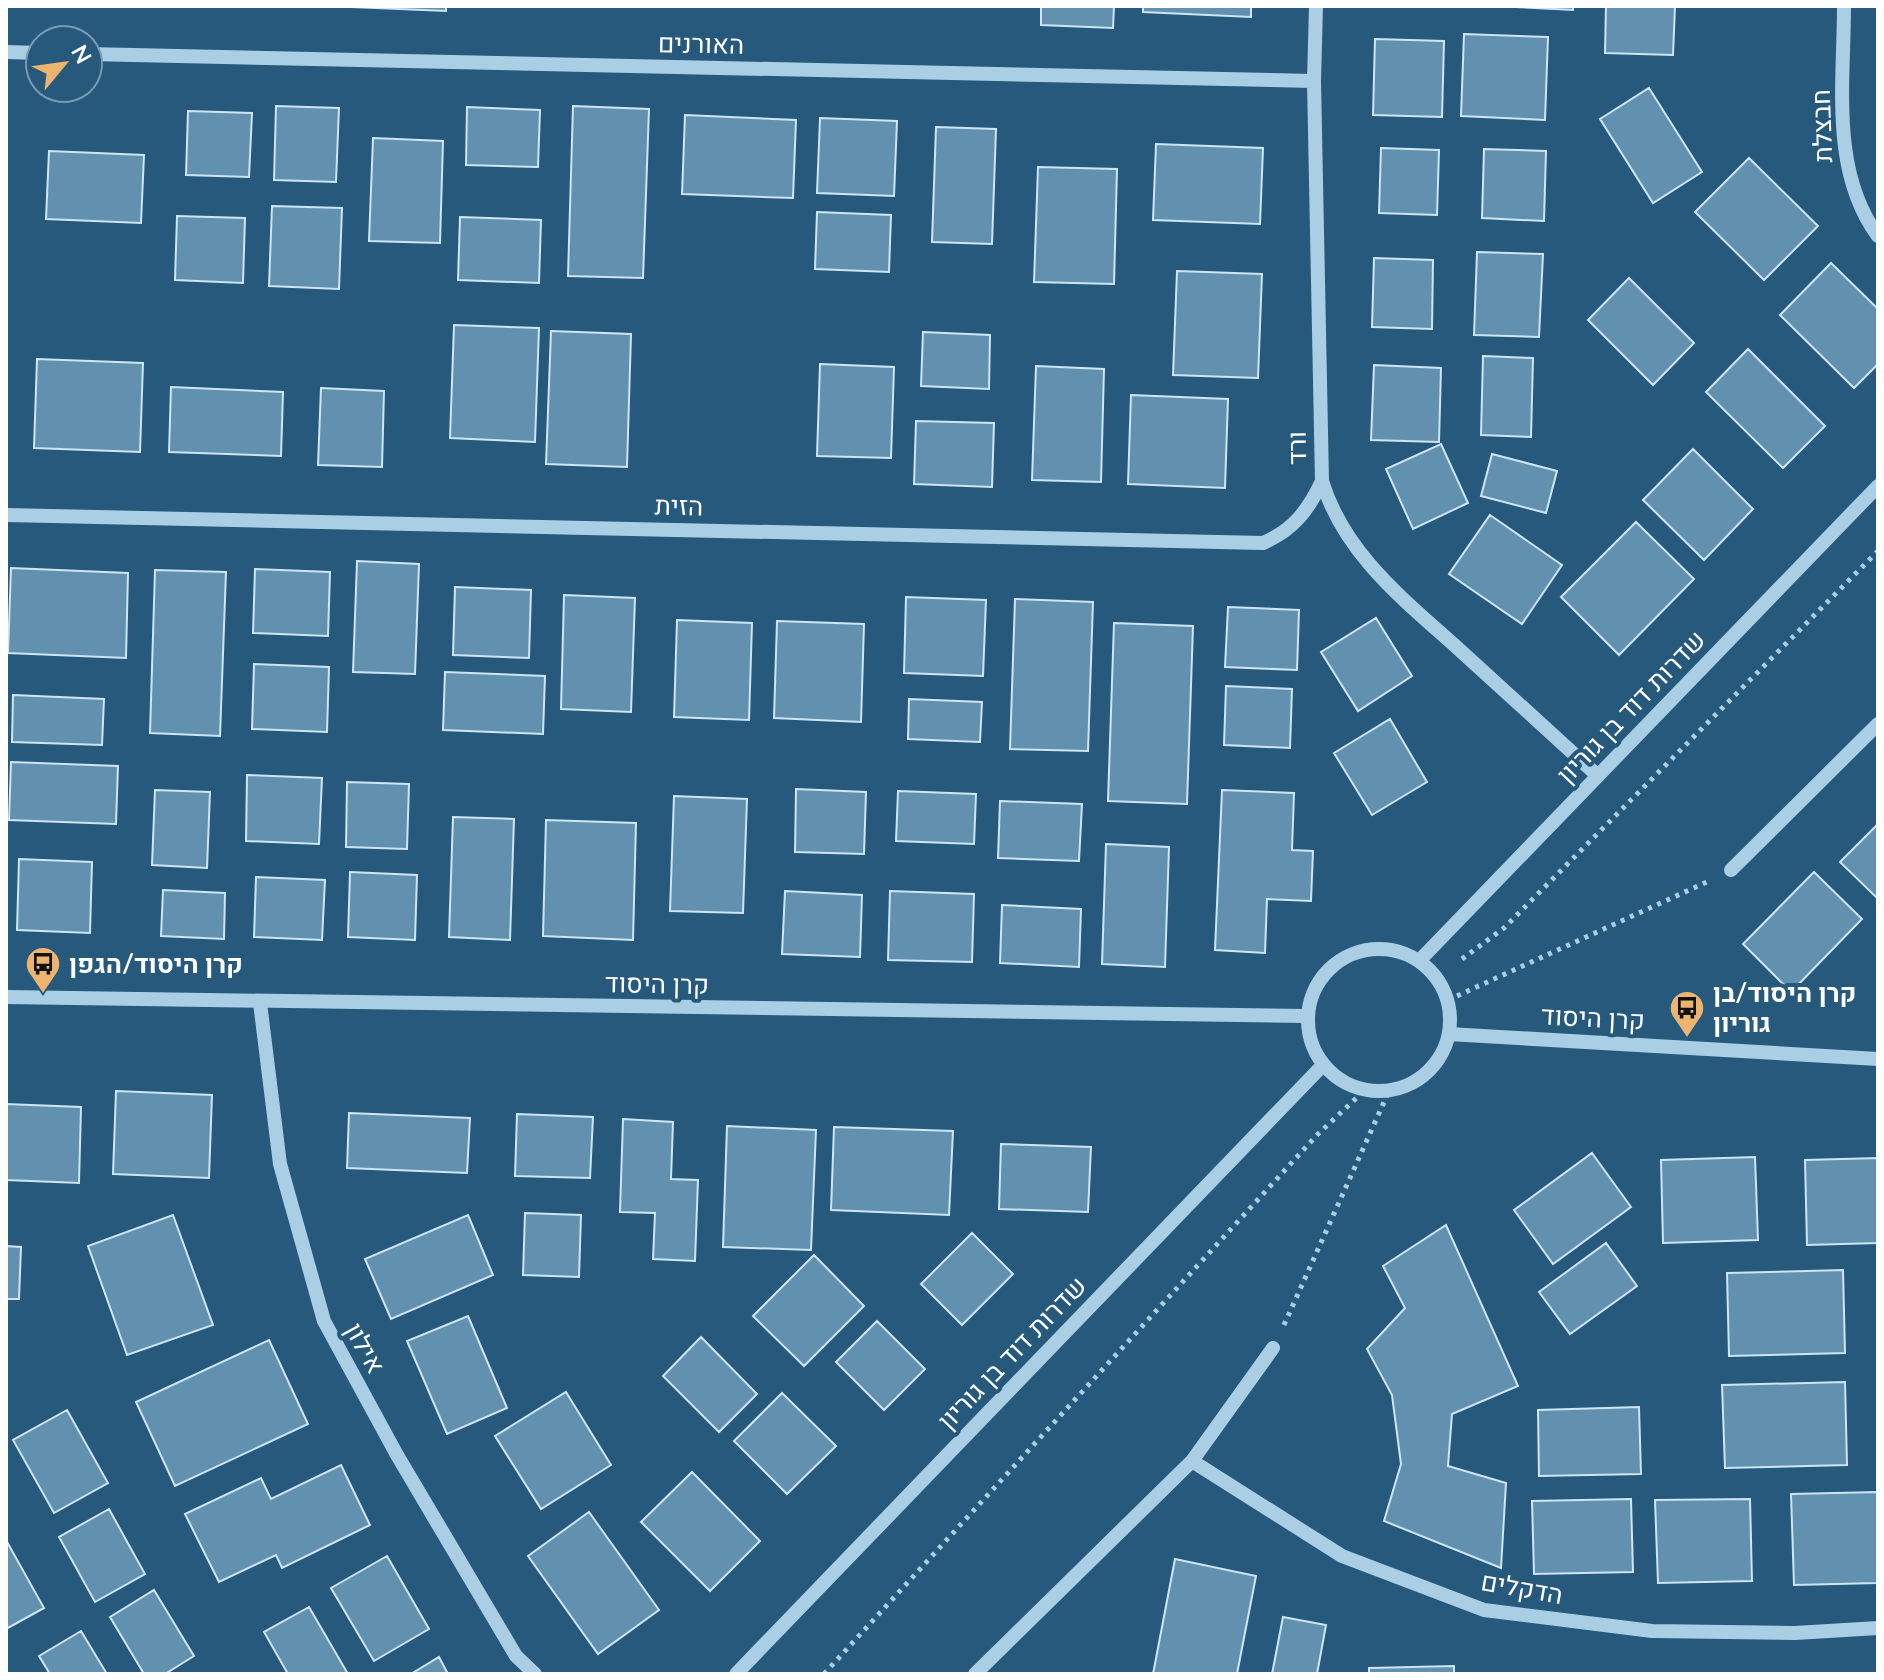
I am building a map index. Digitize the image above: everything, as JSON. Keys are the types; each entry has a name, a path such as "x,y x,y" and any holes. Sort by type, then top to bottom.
{"street":[{"name":"ורד","path":"1316,6 1314,81 1322,481 1341,528 1380,577 1598,776"},
{"name":"חבצלת","path":"1844,6 1844,156 1851,187 1878,236"},
{"name":"האורנים","path":"104,54 1314,81"},
{"name":"הזית","path":"6,515 1263,543 1281,535 1297,522 1310,506 1322,481"},
{"name":"שדרות דוד בן גוריון","path":"1419,961 1878,486"},
{"path":"1731,870 1878,724"},
{"path":"1379,948 1400,951 1419,961 1437,978 1448,1000 1449,1034 1429,1072 1410,1084 1389,1091 1365,1090 1341,1081 1323,1065 1313,1050 1307,1016 1311,995 1322,976 1347,956 1379,948"},
{"name":"קרן היסוד","path":"6,997 1307,1016"},
{"name":"אילון","path":"260,1003 280,1164 324,1321 397,1455 516,1656 535,1674"},
{"name":"קרן היסוד","path":"1449,1034 1878,1059"},
{"name":"שדרות דוד בן גוריון","path":"736,1674 1323,1065"},
{"path":"975,1674 1192,1461 1273,1348"},
{"name":"הדקלים","path":"1192,1461 1342,1556 1484,1610 1652,1631 1795,1633 1878,1628"}],"path":[{"path":"1437,978 1504,928 1878,551"},
{"path":"1448,1000 1731,870"},
{"path":"824,1674 1317,1135 1365,1090"},
{"path":"1273,1348 1389,1091"}],"building":[{"path":"327,6 446,6 446,11"},
{"path":"1041,6 1114,6 1113,28 1041,25"},
{"path":"1143,6 1251,6 1251,17 1143,12"},
{"path":"1494,6 1573,6 1573,10"},
{"path":"1606,6 1675,6 1673,55 1605,53"},
{"path":"1464,34 1548,37 1545,120 1461,116"},
{"path":"1375,39 1444,41 1442,117 1373,115"},
{"path":"1649,88 1702,172 1653,203 1600,119"},
{"path":"276,106 339,108 336,182 274,180"},
{"path":"573,106 649,109 643,278 568,276"},
{"path":"467,107 540,110 538,167 466,165"},
{"path":"188,111 252,113 249,177 186,175"},
{"path":"685,115 796,120 793,198 682,194"},
{"path":"820,118 897,121 894,196 817,193"},
{"path":"936,127 996,129 992,244 932,242"},
{"path":"373,138 443,141 440,243 369,241"},
{"path":"1156,144 1263,148 1260,224 1153,220"},
{"path":"1381,148 1439,150 1437,215 1379,213"},
{"path":"1484,149 1546,151 1544,221 1482,218"},
{"path":"49,151 144,155 141,223 46,219"},
{"path":"1749,158 1818,226 1764,280 1695,212"},
{"path":"1038,167 1117,169 1114,284 1034,282"},
{"path":"272,206 342,208 339,289 269,286"},
{"path":"817,212 891,215 889,272 815,269"},
{"path":"177,216 245,218 243,283 175,280"},
{"path":"460,217 541,220 539,283 458,280"},
{"path":"1477,252 1543,254 1539,337 1474,335"},
{"path":"1374,258 1433,260 1432,329 1372,327"},
{"path":"1831,263 1878,309 1878,364 1854,388 1780,315"},
{"path":"1177,271 1262,274 1258,378 1173,375"},
{"path":"1629,278 1694,343 1653,385 1588,320"},
{"path":"454,325 539,328 535,442 450,438"},
{"path":"551,331 631,334 627,467 546,464"},
{"path":"923,332 990,335 989,389 921,386"},
{"path":"1748,349 1825,426 1783,468 1706,392"},
{"path":"1483,356 1533,358 1531,437 1481,435"},
{"path":"37,359 143,363 140,452 34,448"},
{"path":"820,364 894,367 891,458 817,456"},
{"path":"1374,365 1441,368 1439,442 1371,440"},
{"path":"1036,366 1104,369 1101,482 1032,480"},
{"path":"171,387 283,392 281,456 169,452"},
{"path":"321,388 384,391 382,467 318,465"},
{"path":"1131,395 1228,399 1225,488 1128,484"},
{"path":"916,421 994,423 992,487 914,484"},
{"path":"1441,444 1468,503 1413,529 1386,469"},
{"path":"1693,449 1753,509 1704,560 1643,500"},
{"path":"1492,454 1557,471 1546,513 1481,496"},
{"path":"1490,515 1562,565 1522,624 1449,574"},
{"path":"1636,522 1694,579 1619,655 1561,597"},
{"path":"357,561 419,564 415,674 353,672"},
{"path":"11,568 128,573 126,658 8,653"},
{"path":"255,569 330,572 328,636 253,633"},
{"path":"155,570 226,572 220,736 150,733"},
{"path":"455,587 531,590 529,658 453,655"},
{"path":"564,595 635,598 631,712 561,709"},
{"path":"906,597 986,600 983,676 904,673"},
{"path":"1015,599 1093,602 1088,751 1010,749"},
{"path":"1228,607 1299,610 1297,670 1225,667"},
{"path":"1376,618 1412,676 1358,711 1321,652"},
{"path":"677,620 752,623 749,720 674,717"},
{"path":"777,621 864,624 861,722 774,718"},
{"path":"1114,623 1193,626 1187,804 1108,801"},
{"path":"254,664 329,667 327,732 252,729"},
{"path":"445,672 545,676 543,734 443,730"},
{"path":"1226,686 1292,689 1290,748 1224,745"},
{"path":"13,695 104,699 102,745 12,742"},
{"path":"909,699 982,702 980,742 908,739"},
{"path":"1390,719 1427,782 1372,815 1334,753"},
{"path":"11,762 118,766 116,824 9,820"},
{"path":"247,775 322,778 319,844 246,841"},
{"path":"347,782 409,784 407,849 346,847"},
{"path":"796,789 866,792 864,854 795,852"},
{"path":"155,790 210,792 207,868 152,865"},
{"path":"1222,790 1294,793 1292,850 1313,851 1311,901 1267,899 1265,953 1215,950"},
{"path":"898,791 976,794 974,844 896,841"},
{"path":"674,796 747,799 743,913 670,911"},
{"path":"1000,801 1082,804 1079,861 998,858"},
{"path":"453,817 514,819 510,940 449,937"},
{"path":"546,820 636,823 633,940 543,936"},
{"path":"1878,824 1878,899 1840,862"},
{"path":"1106,844 1169,847 1165,967 1102,964"},
{"path":"19,859 92,862 90,933 17,930"},
{"path":"350,872 417,875 415,940 348,937"},
{"path":"1814,872 1862,919 1791,992 1743,944"},
{"path":"256,877 325,880 322,940 254,937"},
{"path":"163,890 225,893 224,939 161,936"},
{"path":"785,891 862,895 860,957 782,954"},
{"path":"890,891 974,894 972,962 888,960"},
{"path":"1002,905 1081,909 1079,967 1000,963"},
{"path":"116,1091 212,1095 209,1178 113,1174"},
{"path":"6,1104 81,1107 79,1183 6,1180"},
{"path":"349,1113 470,1118 467,1173 347,1168"},
{"path":"517,1114 593,1117 590,1178 515,1176"},
{"path":"623,1119 673,1122 671,1179 698,1180 695,1261 653,1259 655,1213 620,1212"},
{"path":"727,1126 816,1130 811,1250 723,1247"},
{"path":"834,1127 953,1131 949,1215 831,1210"},
{"path":"1001,1144 1091,1147 1088,1212 999,1209"},
{"path":"1592,1153 1631,1207 1553,1264 1514,1210"},
{"path":"1755,1157 1758,1240 1663,1243 1661,1160"},
{"path":"1878,1158 1878,1243 1807,1245 1805,1160"},
{"path":"525,1213 581,1215 579,1277 523,1275"},
{"path":"173,1215 213,1325 127,1355 88,1246"},
{"path":"468,1215 493,1275 391,1319 365,1259"},
{"path":"1446,1225 1518,1386 1452,1414 1448,1466 1506,1483 1501,1568 1384,1521 1401,1464 1392,1395 1367,1349 1405,1308 1383,1266"},
{"path":"972,1233 1013,1274 962,1325 921,1284"},
{"path":"1606,1243 1637,1286 1570,1334 1539,1292"},
{"path":"6,1246 21,1247 19,1299 6,1299"},
{"path":"814,1255 864,1306 804,1366 753,1316"},
{"path":"1843,1270 1845,1353 1729,1356 1727,1273"},
{"path":"468,1316 507,1408 447,1434 407,1341"},
{"path":"877,1321 925,1369 884,1410 836,1362"},
{"path":"701,1337 757,1394 719,1432 663,1376"},
{"path":"269,1340 308,1424 175,1486 136,1402"},
{"path":"1845,1382 1847,1465 1725,1468 1722,1385"},
{"path":"566,1392 611,1465 541,1509 495,1436"},
{"path":"782,1393 836,1446 787,1494 734,1441"},
{"path":"1639,1407 1641,1474 1539,1476 1538,1410"},
{"path":"67,1410 108,1483 54,1513 13,1440"},
{"path":"341,1465 370,1525 282,1568 276,1555 219,1582 185,1514 261,1478 271,1499"},
{"path":"692,1472 760,1541 710,1591 641,1522"},
{"path":"1878,1492 1878,1583 1794,1585 1791,1494"},
{"path":"1631,1499 1633,1572 1534,1574 1532,1501"},
{"path":"1750,1499 1752,1581 1658,1583 1655,1500"},
{"path":"109,1509 145,1574 95,1602 59,1537"},
{"path":"589,1512 659,1610 598,1654 528,1556"},
{"path":"6,1540 44,1608 6,1629"},
{"path":"387,1556 429,1629 374,1661 331,1588"},
{"path":"1175,1559 1256,1576 1237,1674 1153,1674"},
{"path":"154,1590 194,1656 165,1674 144,1674 110,1617"},
{"path":"309,1607 348,1674 288,1674 264,1632"},
{"path":"1283,1617 1326,1625 1317,1674 1272,1674"},
{"path":"81,1631 107,1674 50,1674 39,1656"},
{"path":"439,1657 448,1674 411,1674"},
{"path":"1454,1666 1454,1674 1369,1674 1369,1668"}],"place":[{"name":"קרן היסוד/הגפן","path":"43,995"},
{"name":"קרן היסוד/בן גוריון","path":"1687,1039"}]}
